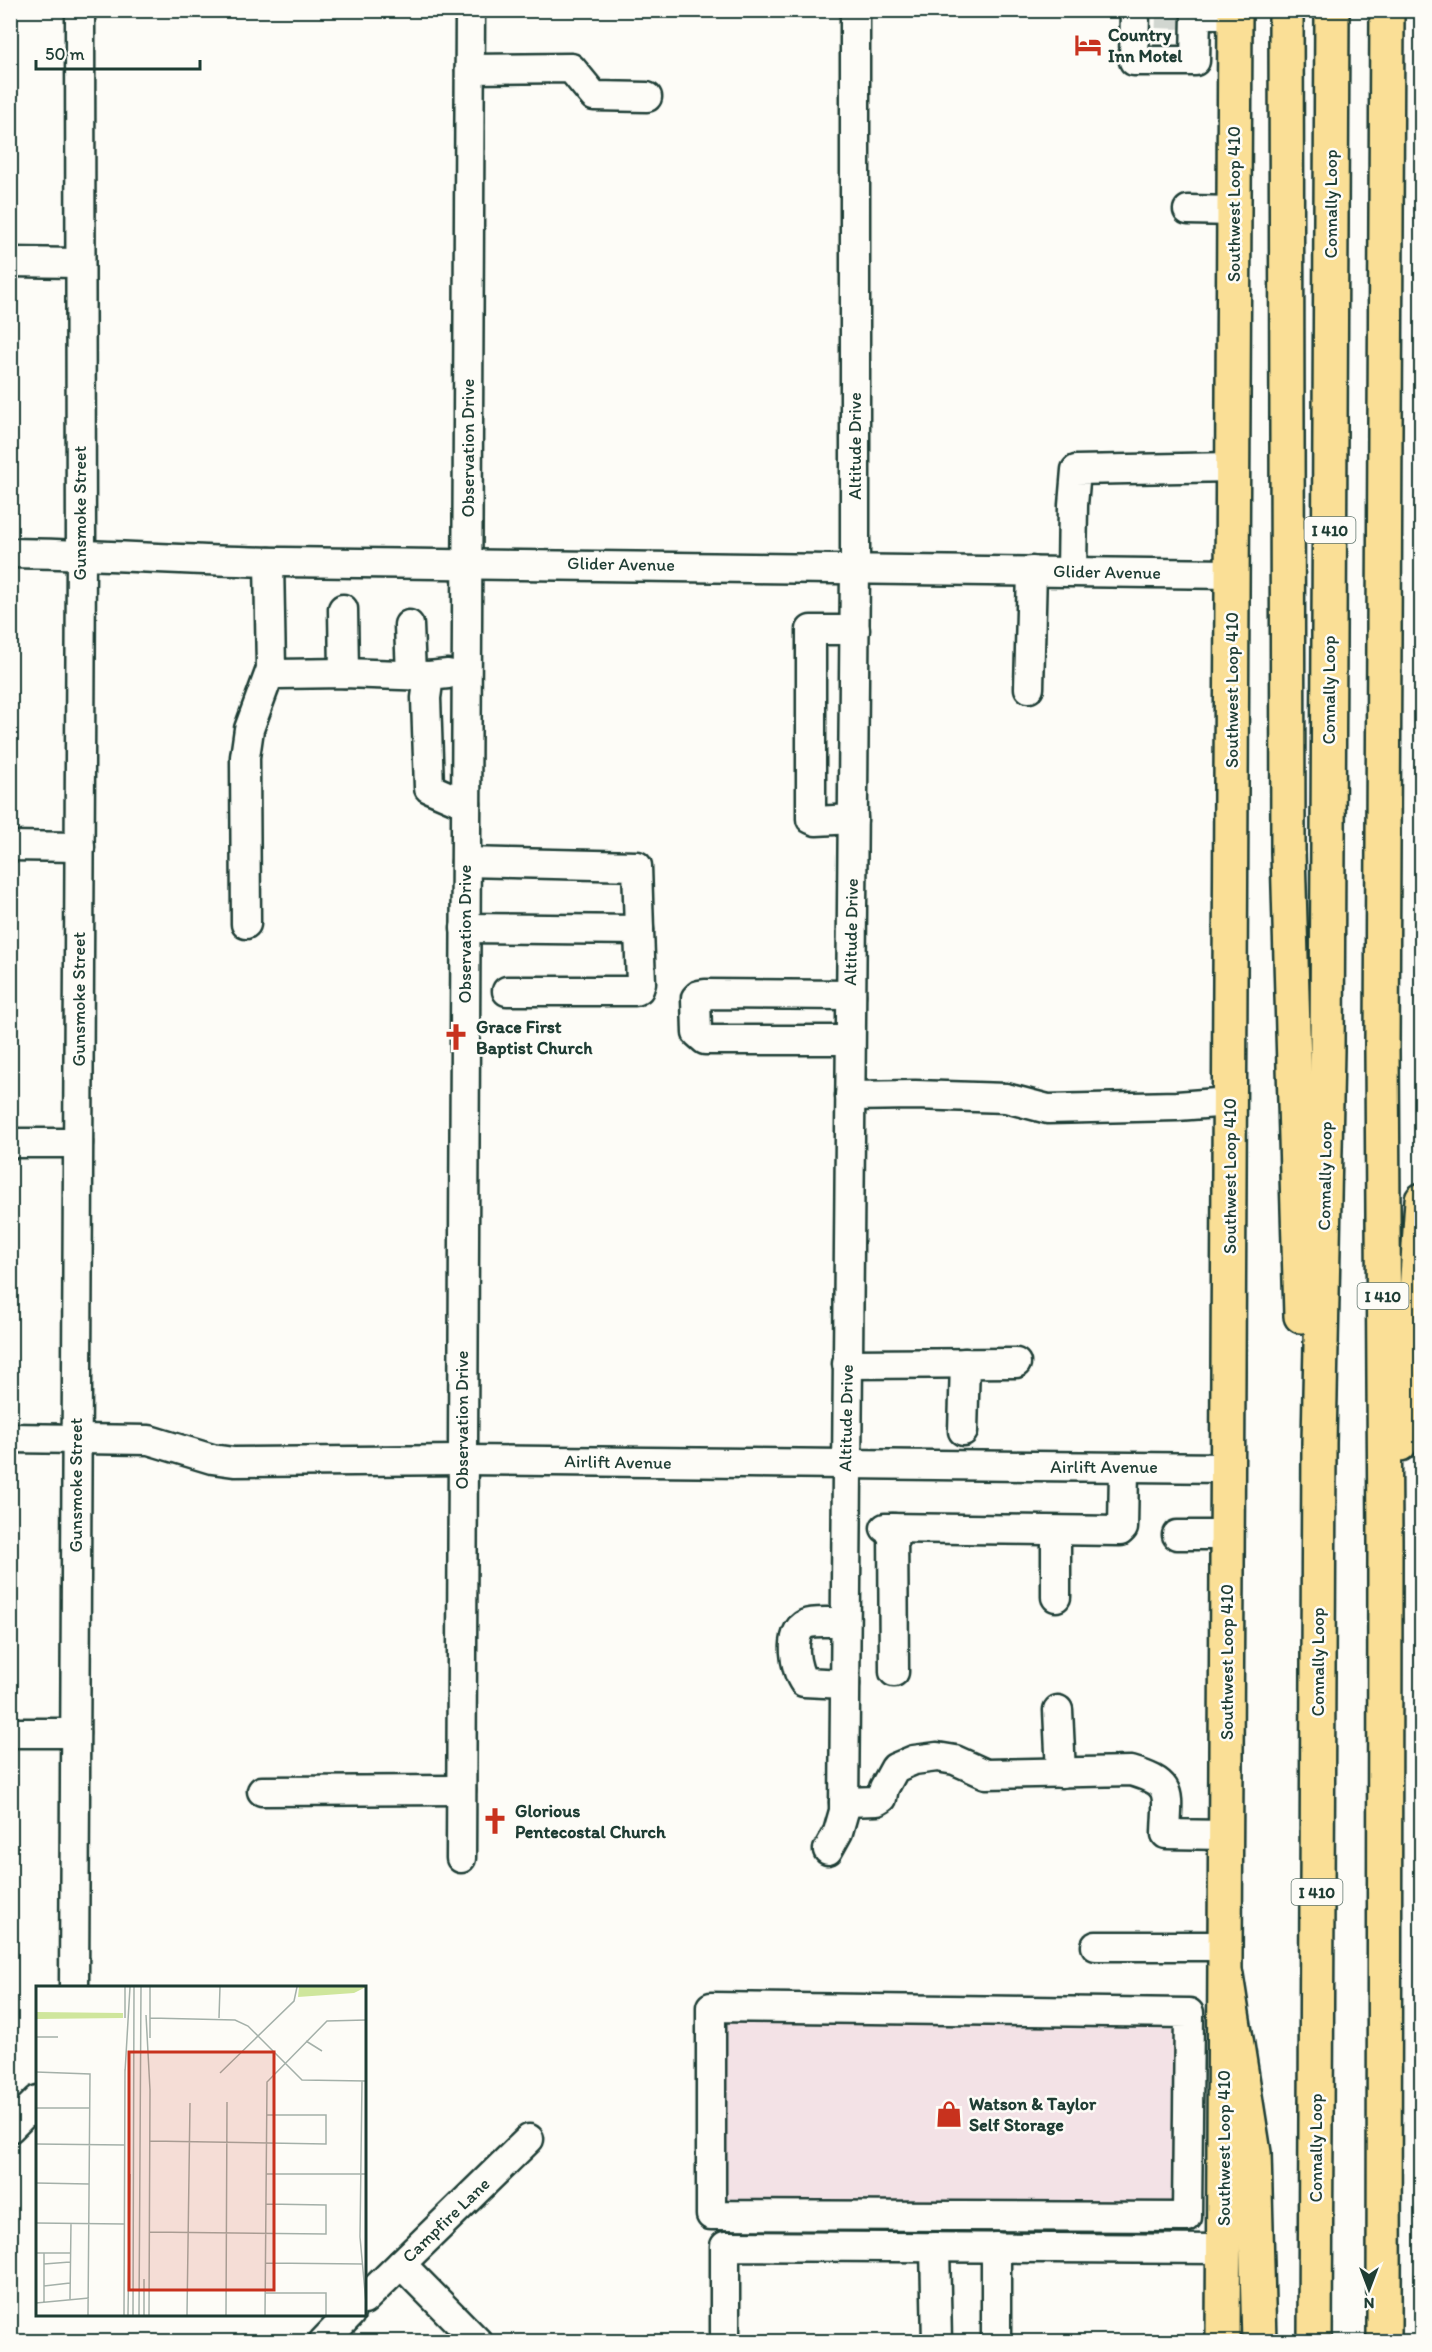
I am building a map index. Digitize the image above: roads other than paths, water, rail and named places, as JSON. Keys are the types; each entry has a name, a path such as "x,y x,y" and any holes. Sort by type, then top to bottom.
{"main road":[{"path":"1286,10 1288,840 1292,1032 1303,1380 1319,1443"},
{"name":"Connally Loop","path":"1315,2342 1319,1443 1327,1050 1332,10"},
{"name":"I 410","path":"1384,2342 1385,1543 1382,1038 1387,10"},
{"name":"Southwest Loop 410","path":"1223,2342 1235,12"},
{"path":"1385,1543 1411,1370 1422,1200"},
{"path":"1226,1960 1254,2153 1259,2342"}],"street":[{"name":"Gunsmoke Street","path":"74,1986 81,554 80,10"},
{"name":"Observation Drive","path":"461,1858 470,10"},
{"name":"Altitude Drive","path":"828,1850 838,1832 844,1802 855,630 855,10"},
{"path":"1142,13 1134,61 1195,61 1191,15 1235,12"},
{"path":"470,69 571,68 594,96 647,97"},
{"path":"1188,210 1234,210"},
{"path":"10,262 79,263"},
{"path":"1072,571 1072,505 1076,470 1233,467"},
{"name":"Glider Avenue","path":"10,553 269,561 855,567 1232,574"},
{"path":"246,924 245,757 249,729 271,669 269,561"},
{"path":"1029,688 1032,571"},
{"path":"343,609 344,673"},
{"path":"409,625 426,698 429,788 466,804"},
{"path":"853,819 816,821 812,819 811,630 855,630"},
{"path":"271,669 278,674 420,675 467,672"},
{"path":"10,846 80,847"},
{"path":"466,862 637,866 641,983 635,991 507,991"},
{"path":"465,928 639,930"},
{"path":"850,1040 705,1040 697,1033 696,998 705,994 851,995"},
{"path":"850,1096 915,1095 1006,1098 1048,1109 1177,1107 1230,1102"},
{"path":"10,1143 78,1143"},
{"path":"963,1431 965,1363"},
{"path":"847,1365 1016,1363"},
{"name":"Airlift Avenue","path":"10,1438 149,1440 212,1459 234,1462 462,1460 846,1466 1228,1468"},
{"path":"894,1672 889,1528 1120,1531 1123,1528 1124,1468"},
{"path":"1056,1531 1056,1597"},
{"path":"1177,1534 1227,1534"},
{"path":"845,1622 807,1624 799,1630 794,1654 798,1674 804,1682 845,1684"},
{"path":"1058,1710 1061,1773"},
{"path":"10,1733 75,1733"},
{"path":"844,1802 877,1801 882,1798 884,1788 895,1768 914,1760 937,1757 955,1760 986,1774 1131,1771 1151,1777 1161,1783 1167,1792 1166,1834 1226,1834"},
{"path":"262,1791 461,1790"},
{"path":"1096,1946 1226,1960"},
{"path":"711,2007 1189,2013 1189,2042 1187,2217 711,2215 711,2007"},
{"path":"1189,2042 1225,2042"},
{"path":"10,2128 36,2102"},
{"name":"Campfire Lane","path":"366,2298 529,2139"},
{"path":"1187,2150 1224,2150"},
{"path":"724,2342 725,2246 1224,2249"},
{"path":"935,2247 937,2342"},
{"path":"996,2247 996,2342"},
{"path":"401,2264 478,2342"},
{"path":"323,2342 348,2316"}],"tunnel":[{"path":"1156,14 1187,15"}],"place":[{"name":"Country Inn Motel","path":"1088,45"},
{"name":"Grace First Baptist Church","path":"456,1037"},
{"name":"Glorious Pentecostal Church","path":"495,1821"},
{"name":"Watson & Taylor Self Storage","path":"949,2114"}]}
